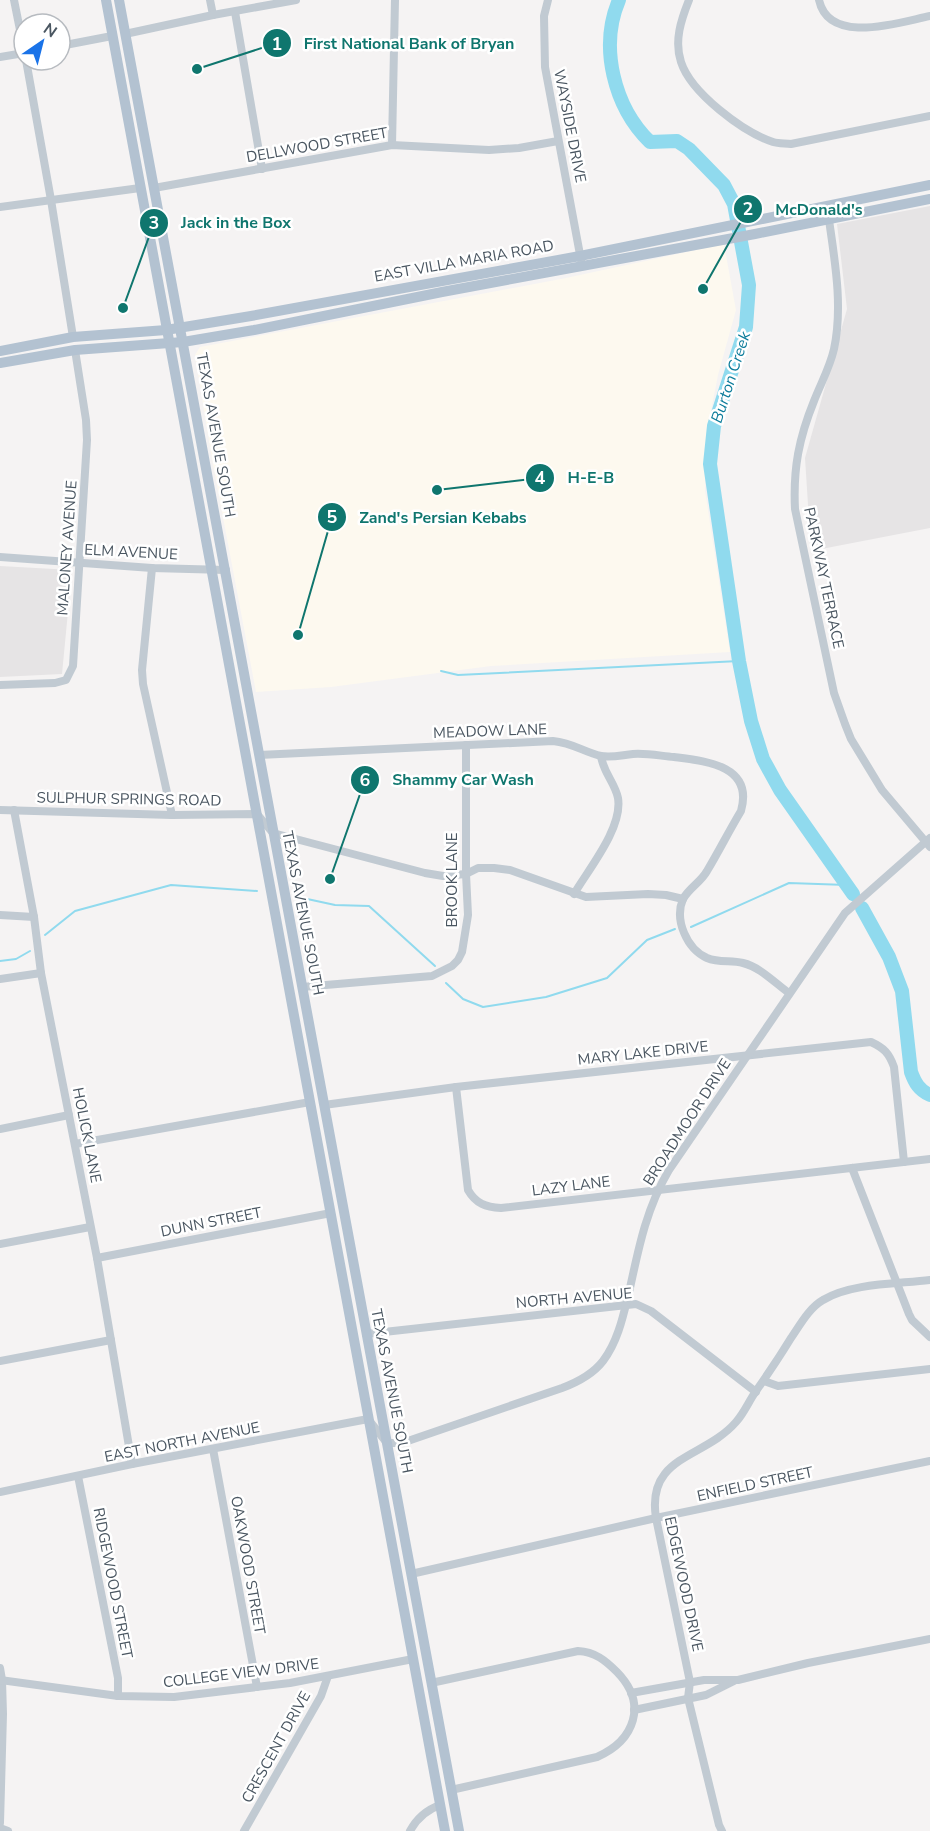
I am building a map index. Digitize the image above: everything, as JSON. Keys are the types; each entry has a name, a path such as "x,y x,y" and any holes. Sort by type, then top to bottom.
{"main road":[{"name":"TEXAS AVENUE SOUTH","path":"106,0 445,1831"},
{"name":"TEXAS AVENUE SOUTH","path":"119,0 459,1831"},
{"name":"EAST VILLA MARIA ROAD","path":"0,363 75,350 183,342 254,330 451,290 729,226 930,185"},
{"name":"EAST VILLA MARIA ROAD","path":"0,351 73,337 180,328 755,234 930,199"},
{"path":"310,1102 318,1109 333,1186 339,1193"},
{"path":"423,1712 431,1720 443,1786 451,1790"}],"street":[{"path":"210,0 213,15"},
{"path":"125,34 296,0"},
{"path":"392,145 395,0"},
{"name":"WAYSIDE DRIVE","path":"548,0 544,16 543,50 581,261"},
{"path":"689,0 678,35 681,64 690,81 701,94 738,123 760,136 774,142 791,144 930,116"},
{"path":"819,0 822,10 831,20 858,28 930,16"},
{"path":"235,12 262,169"},
{"path":"72,44 112,36"},
{"path":"28,72 73,337"},
{"name":"DELLWOOD STREET","path":"154,188 392,145 489,150 519,148 558,141"},
{"path":"0,207 140,188"},
{"name":"PARKWAY TERRACE","path":"829,220 838,294 837,331 829,367 799,442 794,484 795,509 834,693 851,739 882,789 929,842"},
{"name":"MALONEY AVENUE","path":"0,685 55,683 66,680 72,666 87,440 75,350"},
{"name":"ELM AVENUE","path":"0,557 152,568 226,570"},
{"path":"152,568 142,670 143,684 172,815"},
{"name":"MEADOW LANE","path":"259,755 553,741 566,742 601,756 652,754 711,762 722,766 736,779 743,803 741,811 706,874 683,899"},
{"name":"BROOK LANE","path":"302,987 432,976 452,966 462,952 468,915 466,745"},
{"path":"574,894 603,849 617,813 618,799 602,767 601,756"},
{"name":"SULPHUR SPRINGS ROAD","path":"0,810 172,815 257,814"},
{"name":"HOLICK LANE","path":"14,810 34,917 41,973 97,1258 132,1464"},
{"path":"257,814 273,833 425,873 443,876 466,874 478,868 510,870 586,897 648,894 683,899 681,922 690,946 708,958 750,965 789,993"},
{"name":"BROADMOOR DRIVE","path":"387,1443 402,1443 442,1431 579,1381 598,1366 608,1354 618,1332 645,1222 658,1189 845,913 929,842"},
{"path":"0,915 34,917"},
{"path":"0,979 41,973"},
{"name":"MARY LAKE DRIVE","path":"324,1105 456,1087 871,1042 890,1054 894,1066 904,1162"},
{"name":"LAZY LANE","path":"456,1087 468,1190 476,1202 501,1208 930,1159"},
{"path":"75,1144 310,1102"},
{"path":"0,1129 69,1115"},
{"path":"852,1168 912,1320 930,1337"},
{"name":"DUNN STREET","path":"97,1258 331,1213"},
{"path":"0,1244 90,1227"},
{"name":"EDGEWOOD DRIVE","path":"722,1831 688,1698 690,1682 656,1518 655,1491 661,1477 679,1460 725,1434 738,1419 803,1321 820,1301 843,1291 930,1280"},
{"name":"NORTH AVENUE","path":"366,1334 636,1304 651,1311 756,1392"},
{"path":"0,1361 111,1340"},
{"path":"764,1381 778,1386 930,1369"},
{"path":"368,1419 387,1443"},
{"name":"EAST NORTH AVENUE","path":"0,1492 368,1419"},
{"name":"OAKWOOD STREET","path":"213,1449 257,1687"},
{"name":"ENFIELD STREET","path":"411,1574 656,1518 930,1461"},
{"name":"RIDGEWOOD STREET","path":"78,1476 118,1678 118,1696"},
{"path":"633,1702 688,1698 715,1691 738,1680 930,1639"},
{"path":"431,1683 578,1651 587,1652 606,1660 624,1679 633,1685 649,1690"},
{"name":"COLLEGE VIEW DRIVE","path":"1,1680 118,1696 174,1697 290,1683 413,1659"},
{"path":"0,1668 0,1826 8,1831"},
{"name":"CRESCENT DRIVE","path":"244,1831 321,1696 328,1676"},
{"path":"451,1790 597,1757 613,1748 627,1735 632,1726 633,1702 624,1679"},
{"path":"633,1702 649,1690 704,1680 738,1680"},
{"path":"410,1831 423,1814 441,1805"}],"shaded area":[{"path":"930,206 930,528 811,551 805,458 847,309 837,224"},
{"path":"724,244 736,310 718,375 706,437 705,491 730,652 491,666 331,687 256,692 195,355 200,347 566,278"},
{"path":"0,566 72,570 62,674 0,677"}],"waterway":[{"name":"Burton Creek","path":"619,0 610,37 611,56 619,94 627,112 650,142 677,141 689,149 724,185 734,204 749,285 746,327 714,426 710,464 739,661 751,721 763,759 780,790 853,894"},
{"path":"441,671 458,675 739,661"},
{"path":"691,927 789,883 847,885"},
{"path":"45,935 75,911 171,885 257,891"},
{"path":"298,897 335,905 369,906 435,966"},
{"name":"Burton Creek","path":"862,908 889,957 902,991 911,1072 918,1086 930,1095"},
{"path":"446,983 463,999 483,1007 546,997 607,978 647,940 675,929"},
{"path":"0,961 16,959 30,951"}],"place":[{"name":"First National Bank of Bryan","path":"197,69"},
{"name":"McDonald's","path":"703,289"},
{"name":"Jack in the Box","path":"123,308"},
{"name":"H-E-B","path":"437,490"},
{"name":"Zand's Persian Kebabs","path":"298,635"},
{"name":"Shammy Car Wash","path":"330,879"}]}
